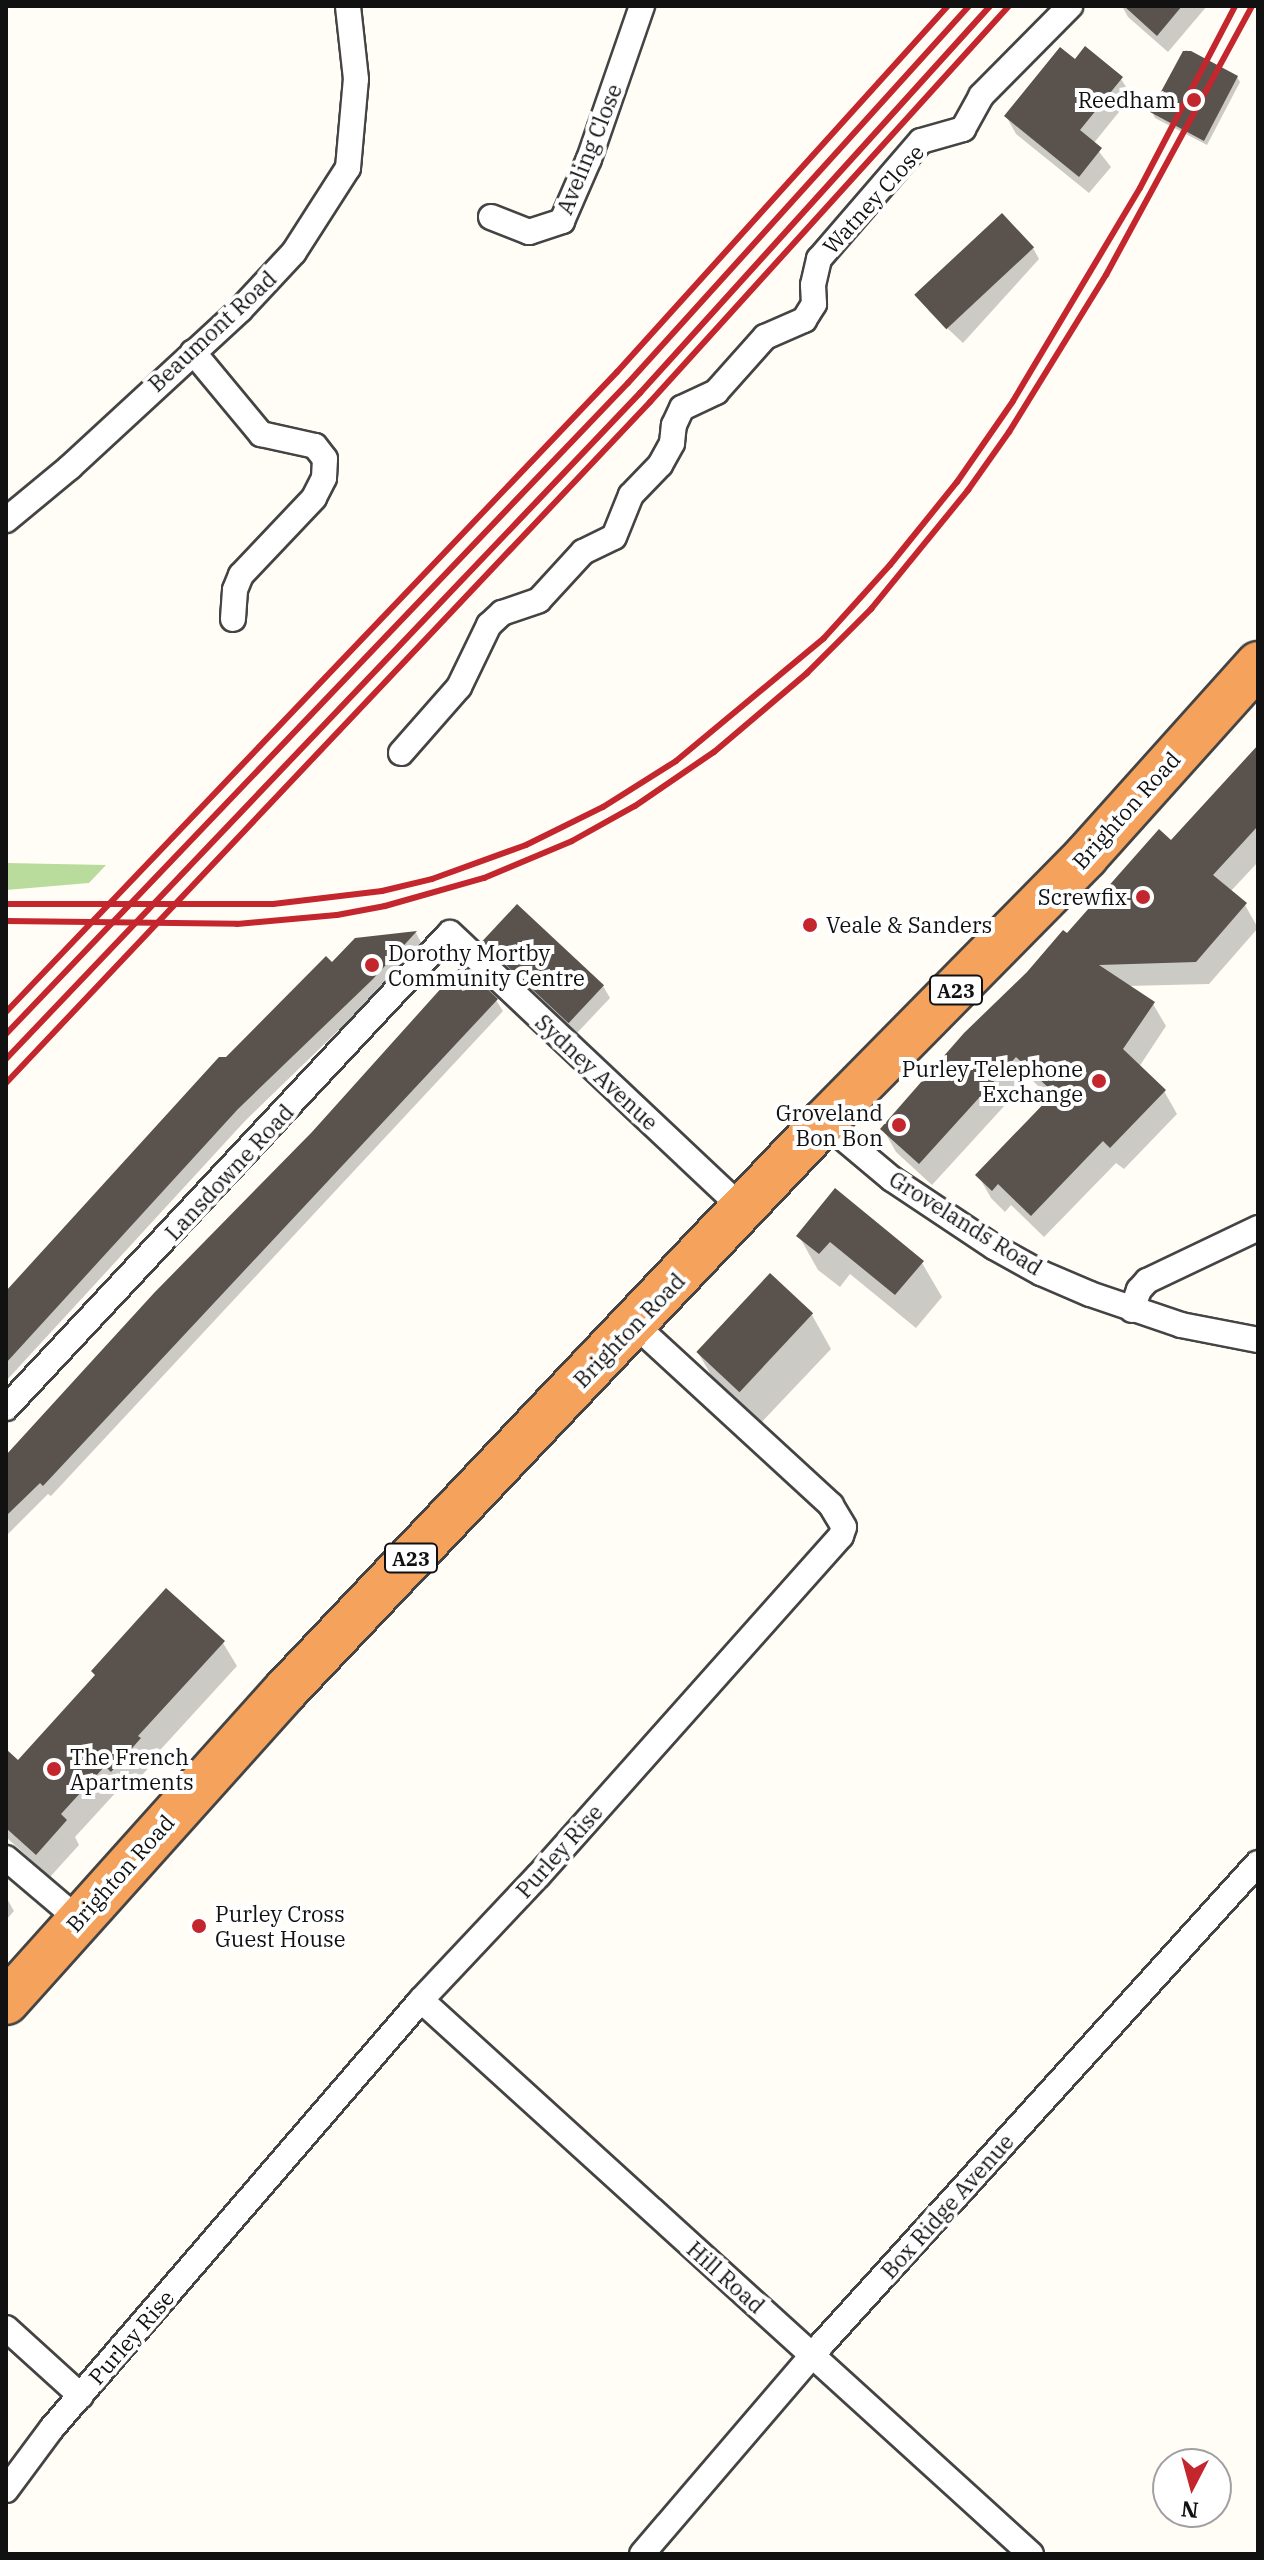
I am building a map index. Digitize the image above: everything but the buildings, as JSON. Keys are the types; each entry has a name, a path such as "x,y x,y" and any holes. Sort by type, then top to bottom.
{"highway":[{"name":"Brighton Road","path":"6,2002 286,1690 744,1210 824,1122 1086,856 1258,664"}],"street":[{"name":"Beaumont Road","path":"6,520 70,467 240,310 294,252 348,168 356,79 348,6"},
{"name":"Aveling Close","path":"491,217 529,232 562,221 589,159 642,6"},
{"name":"Watney Close","path":"401,753 459,687 489,625 502,613 539,600 583,552 614,537 631,495 660,465 672,443 674,425 682,408 716,392 765,337 804,320 814,304 819,259 921,141 963,129 981,96 1070,6"},
{"path":"193,352 261,434 315,446 325,459 324,478 314,498 241,575 235,590 233,619"},
{"name":"Sydney Avenue","path":"450,933 744,1210"},
{"name":"Lansdowne Road","path":"6,1408 450,933"},
{"name":"Grovelands Road","path":"824,1122 892,1179 994,1247 1041,1273 1132,1310 1181,1325 1258,1340"},
{"path":"1132,1310 1147,1281 1258,1228"},
{"name":"Purley Rise","path":"6,2490 81,2396 421,2000 538,1876 835,1545 844,1527 831,1505 635,1325"},
{"path":"6,1858 78,1919"},
{"name":"Box Ridge Avenue","path":"642,2554 813,2356 1258,1863"},
{"name":"Hill Road","path":"421,2000 1031,2554"},
{"name":"Purley Rise","path":"6,2328 81,2396"}],"green space":[{"path":"6,863 106,865 89,883 6,890"}],"railway":[{"path":"6,1012 617,372 948,6"},
{"path":"6,1034 628,383 969,6"},
{"path":"6,1059 640,393 990,6"},
{"path":"6,1083 650,402 1009,6"},
{"path":"6,904 273,904 382,891 432,879 526,845 603,807 676,761 824,638 890,565 957,482 1013,401 1140,188 1235,6"},
{"path":"6,921 237,924 337,915 385,906 484,878 572,841 635,806 714,752 807,673 871,609 968,490 1009,432 1106,275 1252,6"}],"place":[{"name":"Reedham","path":"1194,100"},
{"name":"Screwfix","path":"1143,897"},
{"name":"Veale & Sanders","path":"810,925"},
{"name":"Dorothy Mortby Community Centre","path":"372,965"},
{"name":"Purley Telephone Exchange","path":"1099,1081"},
{"name":"Groveland Bon Bon","path":"899,1125"},
{"name":"The French Apartments","path":"54,1769"},
{"name":"Purley Cross Guest House","path":"199,1926"}]}
